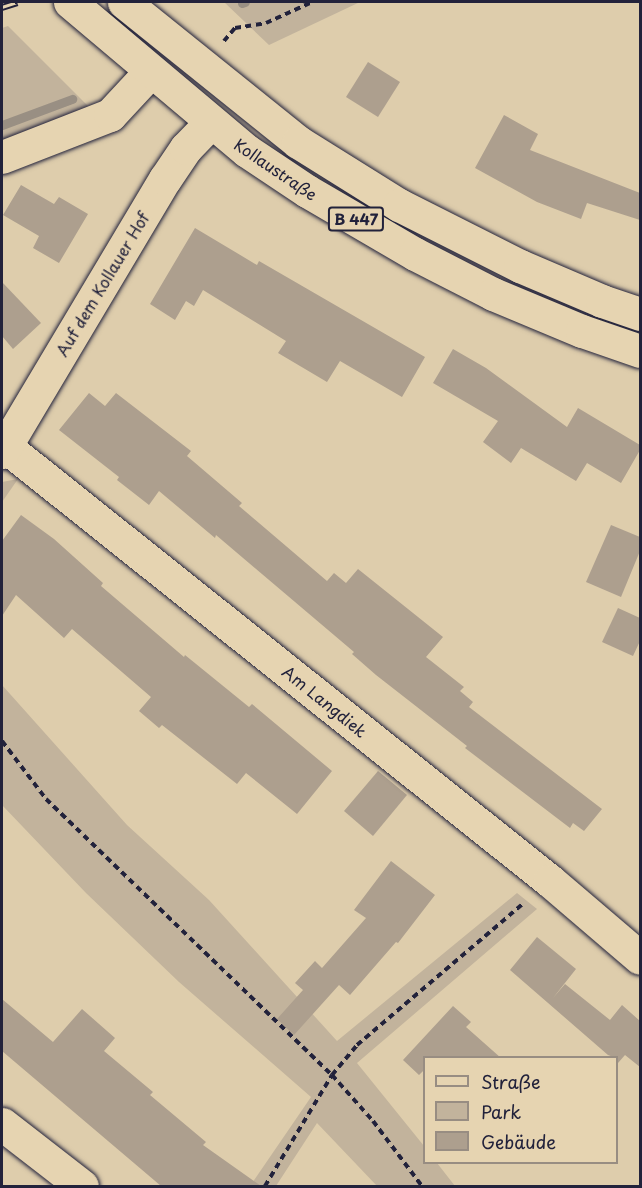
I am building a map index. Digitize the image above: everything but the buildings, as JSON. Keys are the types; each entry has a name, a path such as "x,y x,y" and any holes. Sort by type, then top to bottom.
{"street":[{"name":"Kollaustraße","path":"70,2 150,72 247,151 307,191 416,254 493,294 582,331 640,351"},
{"name":"Kollaustraße","path":"124,2 297,142 399,205 520,266 640,314"},
{"path":"2,157 110,115 150,72"},
{"name":"Auf dem Kollauer Hof","path":"4,449 165,179 186,148 211,122"},
{"name":"Am Langdiek","path":"4,449 550,881 640,958"},
{"path":"2,1124 82,1186"}],"path":[{"path":"221,45 235,28 266,22 312,2"},
{"path":"2,741 46,799 332,1075 373,1121 422,1186"},
{"path":"265,1186 332,1075 357,1045 550,881"}],"green space":[{"path":"224,2 360,2 269,45"},
{"path":"8,26 95,113 2,149 2,28"},
{"path":"18,479 2,502 2,482"},
{"path":"2,685 127,825 209,900 337,1041 517,893 537,909 357,1063 423,1145 423,1164 438,1164 455,1186 377,1186 317,1123 276,1186 250,1186 311,1097 179,982 86,893 2,805"}],"waterway":[{"path":"2,125 72,99"}],"railway":[{"path":"2,7 17,2"}]}
